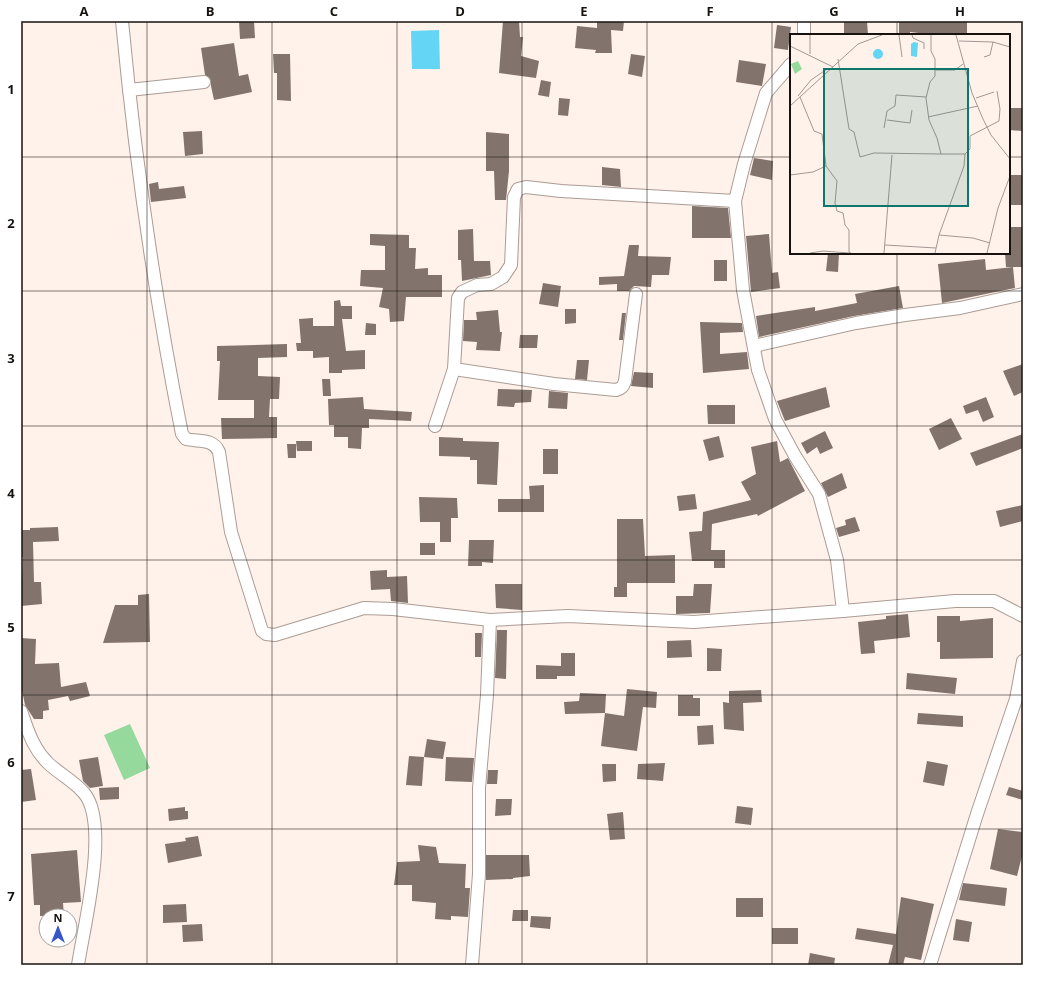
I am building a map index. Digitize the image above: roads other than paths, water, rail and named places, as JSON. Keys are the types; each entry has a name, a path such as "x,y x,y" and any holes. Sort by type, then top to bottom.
{"street":[{"path":"122,21 128,90 162,334 182,434 186,439 214,443 220,452 231,532 262,631 266,634 275,635 364,608 394,609 490,620 568,616 694,622 955,602 994,601 1023,616"},
{"path":"804,21 804,34"},
{"path":"790,65 766,93 744,164 735,202 743,290 758,370 775,419 795,456 819,494 837,560 844,611"},
{"path":"128,90 204,82"},
{"path":"435,426 454,369 458,298 462,292 477,285 491,284 503,277 511,266 514,197 518,189 526,186 568,192 735,202"},
{"path":"454,369 554,384 616,390 620,389 623,387 625,381 636,294"},
{"path":"754,346 856,323 960,308 1023,294"},
{"path":"472,965 479,874 479,788 487,695 490,620"},
{"path":"930,965 977,814 1016,700 1023,661"},
{"path":"21,711 34,746 38,752 49,764 84,793 93,810 97,834 96,853 78,965"}],"water":[{"path":"439,30 440,69 412,69 411,31"}]}
